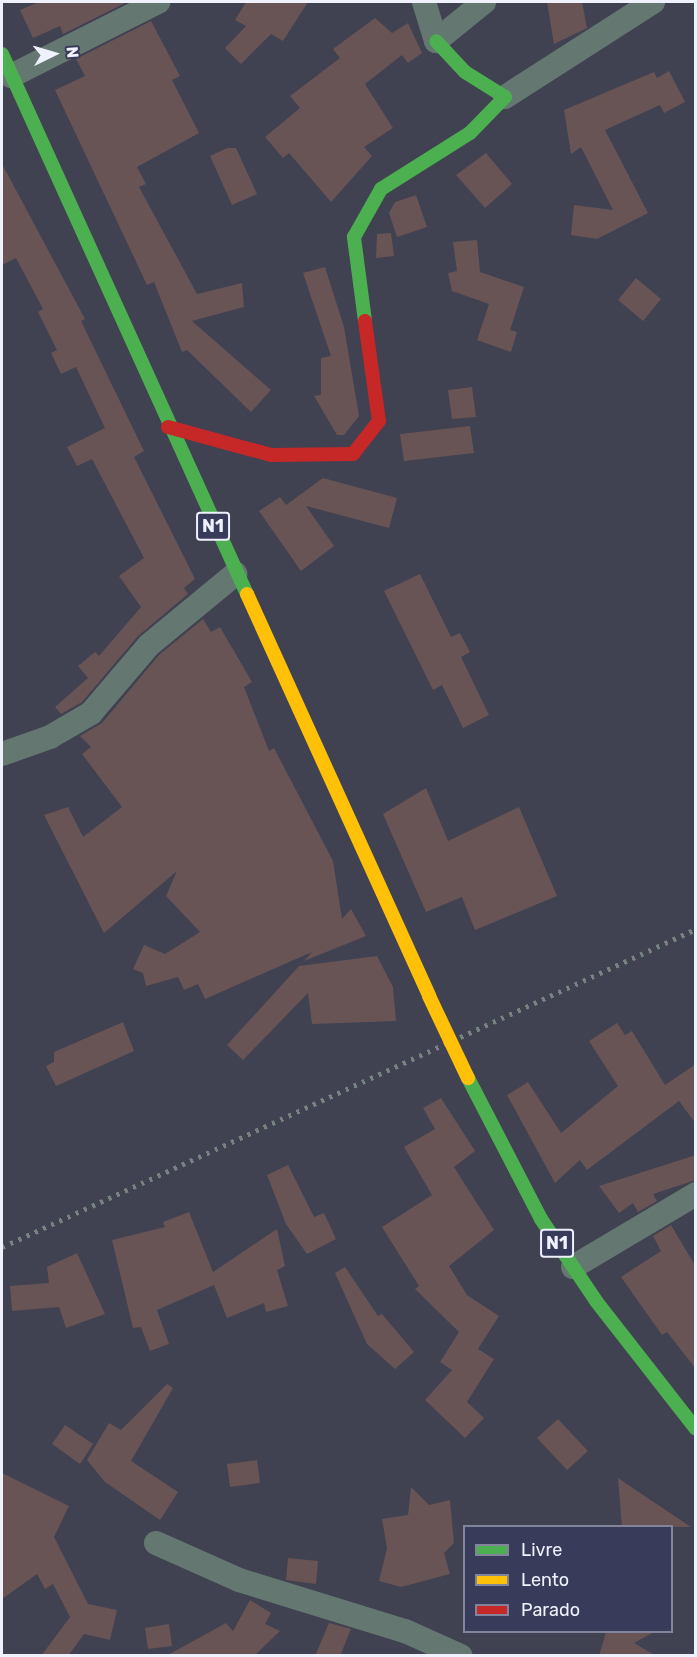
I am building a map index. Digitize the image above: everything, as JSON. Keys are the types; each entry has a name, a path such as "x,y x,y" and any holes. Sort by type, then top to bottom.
{"main road":[{"path":"168,427 271,455 353,454 379,421 354,237 381,189 470,133 505,97 465,72 436,41"},
{"name":"N1","path":"2,54 168,427 468,1078 541,1219 573,1267 671,1392 696,1416"},
{"path":"671,1392 696,1412"},
{"path":"671,1392 696,1430"}],"street":[{"path":"11,76 158,2"},
{"path":"424,2 436,41 484,2"},
{"path":"505,97 653,2"},
{"path":"2,754 50,737 91,713 149,645 235,574"},
{"path":"573,1267 696,1194"},
{"path":"156,1543 239,1580 405,1631 461,1656"}],"building":[{"path":"39,2 127,2 63,34 60,26 33,38 20,10"},
{"path":"246,2 308,2 283,41 271,34 241,64 225,48 246,26 235,20"},
{"path":"547,2 582,2 587,28 554,44"},
{"path":"375,18 392,33 408,23 422,53 408,63 402,55 365,84 393,128 364,147 372,156 331,202 289,153 283,158 265,137 300,108 290,96 340,58 333,49"},
{"path":"151,21 180,76 172,80 199,133 137,167 146,184 139,187 197,294 242,283 244,307 192,321 271,390 251,412 187,350 182,352 154,282 147,285 55,90 85,76 76,59"},
{"path":"669,71 685,102 664,113 660,105 605,130 648,213 597,239 571,235 574,205 613,210 581,147 571,154 564,110 654,72 657,78"},
{"path":"227,148 236,148 257,194 232,205 210,156"},
{"path":"486,153 512,184 485,208 456,175"},
{"path":"2,164 85,319 81,321 144,451 134,457 195,579 184,588 188,594 138,636 82,702 61,714 55,707 88,678 78,666 95,652 99,656 141,607 119,576 144,558 92,459 77,466 67,447 105,428 76,367 61,374 51,353 57,350 38,312 43,309 16,258 2,265"},
{"path":"416,195 427,227 397,237 389,213 395,202"},
{"path":"391,233 394,256 376,258 377,234"},
{"path":"477,240 480,272 524,287 510,330 517,332 511,352 477,340 489,304 452,291 448,273 457,271 453,242"},
{"path":"325,267 344,327 359,416 344,435 337,435 314,396 321,395 321,358 331,356 303,273"},
{"path":"636,278 661,299 643,321 618,300"},
{"path":"472,387 476,417 452,419 448,390"},
{"path":"470,426 474,453 404,461 400,434"},
{"path":"323,478 397,498 389,528 306,506 334,546 301,571 259,511 280,497 286,505"},
{"path":"420,574 451,637 460,633 470,652 461,657 489,715 463,728 442,685 433,690 384,591"},
{"path":"203,619 211,632 220,627 252,682 244,687 269,751 274,748 333,861 342,919 351,909 366,936 304,961 312,952 205,999 198,984 184,990 178,977 146,986 143,973 133,969 144,945 165,954 200,932 166,896 177,871 104,933 44,815 68,807 83,837 122,807 82,754 91,747 80,736 102,723 159,655"},
{"path":"426,788 448,841 519,807 557,896 475,930 462,897 426,912 383,814"},
{"path":"377,956 393,987 396,1021 312,1024 308,993 243,1060 227,1045 299,966"},
{"path":"123,1022 134,1051 56,1086 46,1066 54,1062 54,1052"},
{"path":"617,1023 625,1035 632,1031 665,1085 696,1064 696,1124 679,1101 587,1170 580,1160 555,1183 507,1095 528,1082 561,1133 618,1086 589,1041"},
{"path":"441,1098 475,1151 454,1167 494,1230 449,1266 467,1295 499,1316 478,1349 494,1359 467,1402 484,1418 465,1438 425,1400 452,1370 440,1362 459,1332 415,1289 419,1286 382,1227 432,1195 404,1147 435,1129 423,1108"},
{"path":"696,1155 696,1180 653,1194 657,1201 638,1212 633,1203 619,1213 599,1186"},
{"path":"288,1165 314,1217 324,1213 336,1239 307,1254 286,1224 267,1175"},
{"path":"189,1212 213,1272 277,1229 285,1266 277,1270 288,1306 266,1312 264,1303 227,1318 214,1285 157,1310 169,1344 150,1351 141,1327 133,1328 112,1240 165,1227 163,1222"},
{"path":"671,1225 696,1267 696,1369 667,1332 662,1335 621,1277 661,1251 653,1236"},
{"path":"77,1253 105,1314 66,1328 59,1307 12,1311 10,1286 49,1283 47,1267"},
{"path":"345,1267 378,1316 382,1314 414,1352 395,1369 367,1344 335,1273"},
{"path":"167,1384 173,1388 131,1461 178,1492 160,1520 105,1482 87,1460 109,1423 121,1430"},
{"path":"558,1419 588,1451 567,1470 537,1438"},
{"path":"65,1425 93,1444 80,1464 52,1444"},
{"path":"257,1460 260,1483 230,1487 227,1464"},
{"path":"2,1473 69,1506 54,1537 88,1604 117,1610 110,1640 84,1634 68,1656 41,1656 70,1617 53,1584 45,1589 37,1574 2,1599"},
{"path":"618,1478 691,1527 673,1527 673,1525 622,1525"},
{"path":"411,1487 429,1505 450,1500 454,1543 444,1553 450,1574 401,1587 379,1581 387,1548 382,1519 408,1515"},
{"path":"288,1558 318,1561 316,1584 286,1580"},
{"path":"250,1600 271,1613 265,1624 280,1631 254,1656 166,1656 226,1623 233,1631"},
{"path":"329,1623 351,1629 340,1656 315,1656"},
{"path":"169,1624 172,1646 148,1649 145,1628"},
{"path":"606,1633 652,1633 634,1643 656,1656 599,1656"}],"railway":[{"path":"2,1247 696,929"}],"traffic: fast":[{"path":"365,321 354,237 381,189 470,133 505,97 465,72 436,41"},
{"path":"2,54 247,594"},
{"path":"468,1078 541,1219 596,1301 696,1429"}],"traffic: slow":[{"path":"247,594 429,996"},
{"path":"429,996 468,1078"}],"traffic: jam":[{"path":"168,427 271,455 353,454 379,421 365,321"}]}
